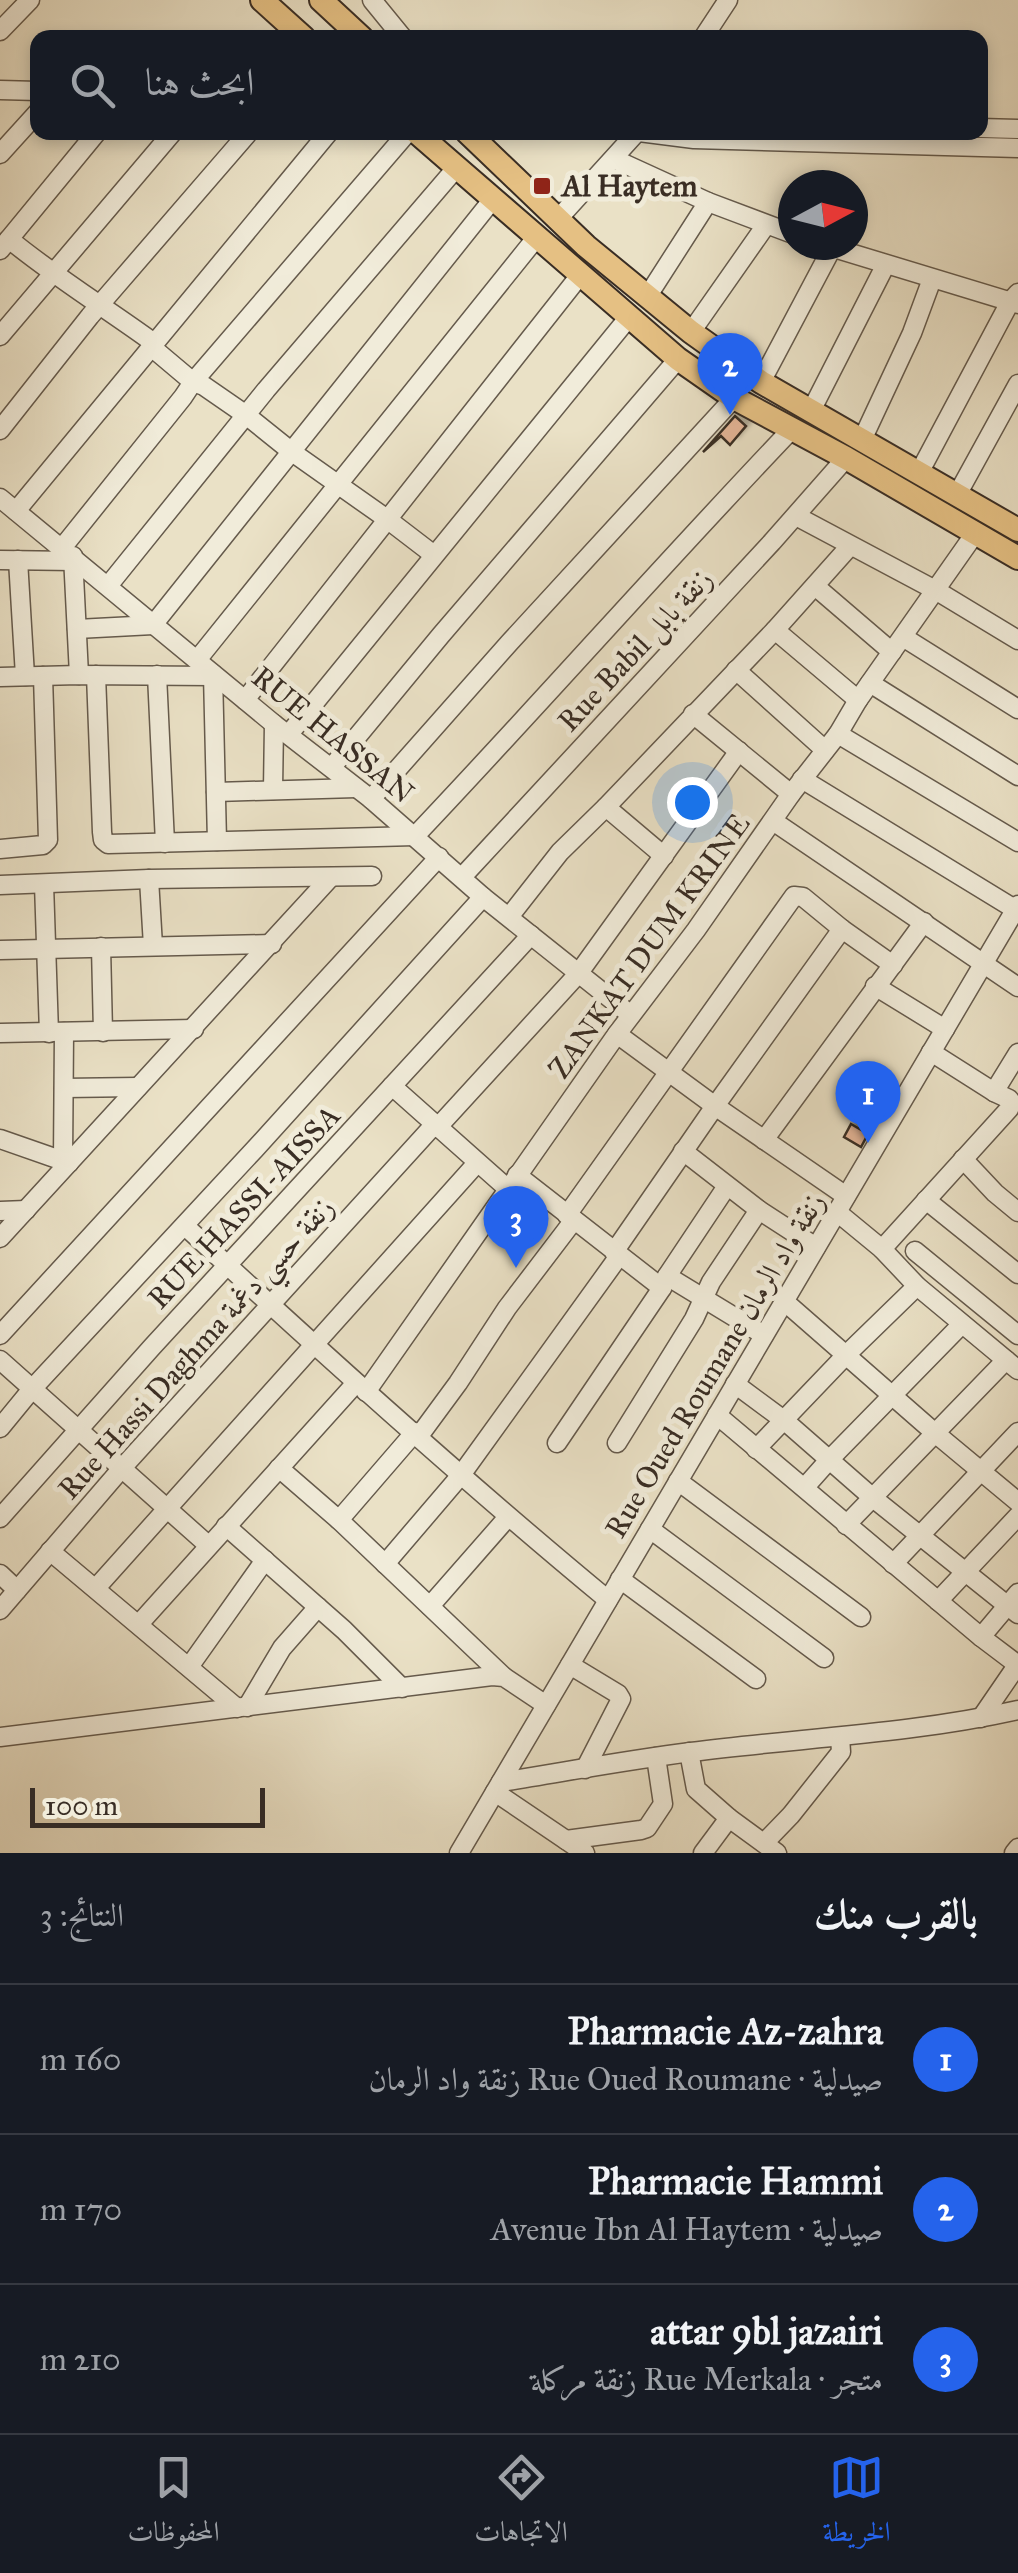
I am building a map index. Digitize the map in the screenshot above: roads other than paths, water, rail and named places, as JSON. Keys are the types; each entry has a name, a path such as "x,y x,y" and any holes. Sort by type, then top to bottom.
{"main road":[{"path":"262,0 295,30"},
{"path":"321,0 353,30"},
{"path":"424,140 678,359 734,398 792,430 919,473 1016,524"},
{"path":"491,143 556,220 690,332 810,411 854,449 1018,558"}],"street":[{"path":"0,31 30,0"},
{"path":"372,0 396,30"},
{"path":"708,30 728,0"},
{"path":"0,90 30,91"},
{"path":"0,154 30,121"},
{"path":"988,128 1018,129"},
{"path":"89,140 4,245 100,304 154,343"},
{"path":"0,336 167,140"},
{"path":"0,430 100,304 241,140"},
{"path":"16,510 321,140"},
{"path":"410,140 193,382 69,555 77,629 88,675 103,840 112,844 415,836 792,430"},
{"path":"556,220 631,140"},
{"path":"730,140 1018,148"},
{"path":"614,159 778,229"},
{"path":"108,586 246,415 457,167"},
{"path":"77,629 153,625 493,199"},
{"path":"647,297 708,202"},
{"path":"690,332 766,225"},
{"path":"197,660 536,238"},
{"path":"761,382 821,260"},
{"path":"868,260 1015,300 919,473"},
{"path":"810,411 885,266"},
{"path":"244,700 581,274"},
{"name":"Rue Babil زنقة بابل","path":"462,877 854,449 912,333 932,279"},
{"path":"274,790 281,729 434,555 629,317"},
{"path":"154,343 154,350 193,382 246,415 434,555"},
{"path":"332,767 678,359"},
{"path":"958,495 1018,384"},
{"path":"216,792 364,793 510,642 734,398"},
{"name":"RUE HASSAN","path":"0,498 632,1015"},
{"path":"796,516 937,591 1018,640"},
{"name":"ZANKAT DUM KRINE","path":"139,1624 279,1468 361,1387 774,822 796,786 838,734 976,532"},
{"path":"510,917 553,861 776,630 850,546"},
{"path":"0,848 43,845 48,840 34,676 9,560 69,555"},
{"path":"815,586 898,645 1018,709"},
{"path":"776,630 858,700"},
{"path":"736,670 825,750"},
{"path":"157,674 164,843"},
{"path":"0,677 213,675 218,840"},
{"path":"870,683 1018,776"},
{"path":"693,714 740,751 796,786 1017,908"},
{"path":"838,734 1018,842"},
{"name":"Rue Hassi Daghma زنقة حسي دغمة","path":"0,1610 122,1468 578,974 740,751"},
{"path":"606,808 664,856"},
{"path":"774,822 1018,987"},
{"path":"0,1334 439,857"},
{"path":"0,885 372,876"},
{"path":"0,1238 330,878"},
{"path":"149,879 153,946"},
{"path":"44,884 64,1088 66,1162"},
{"path":"339,1520 458,1383 668,1072 789,902 796,895 803,897 893,965"},
{"path":"0,1428 32,1388 185,1226 483,896"},
{"name":"Rue Oued Roumane زنقة واد الرمان","path":"462,1852 1017,908"},
{"path":"764,1140 924,922"},
{"path":"385,1564 461,1475 617,1254 715,1106 842,930"},
{"name":"RUE HASSI-AISSA","path":"0,1518 531,935"},
{"path":"0,950 272,944"},
{"path":"101,947 102,1032"},
{"path":"875,986 945,1029"},
{"path":"0,1033 194,1029"},
{"path":"617,1034 764,1140 841,1204 917,1286 1012,1365 935,1433 846,1525"},
{"path":"882,1248 1011,1106 1010,1100 931,1052"},
{"path":"994,1092 1018,1053"},
{"path":"392,1086 477,1163 570,1217 617,1254 764,1335"},
{"path":"64,1088 138,1087"},
{"path":"0,1140 66,1162"},
{"path":"684,1151 759,1210 816,1247"},
{"path":"963,1159 1018,1212"},
{"path":"96,1588 477,1163"},
{"path":"557,1443 728,1186"},
{"path":"926,1200 1018,1274"},
{"path":"0,1211 26,1210"},
{"path":"616,1442 694,1319 711,1282 759,1210"},
{"path":"185,1226 508,1517 608,1600"},
{"path":"914,1251 1018,1335"},
{"path":"756,1449 917,1286"},
{"path":"784,1301 1018,1502"},
{"path":"805,1488 962,1324"},
{"path":"0,1360 208,1545"},
{"path":"735,1384 965,1573 1014,1604 981,1638"},
{"path":"717,1415 981,1638 1018,1664 981,1718"},
{"path":"893,1564 1018,1432"},
{"path":"279,1468 504,1677 546,1704"},
{"path":"678,1481 862,1617"},
{"path":"938,1601 1018,1516"},
{"path":"430,1606 508,1517"},
{"path":"226,1526 402,1688"},
{"path":"650,1529 824,1658"},
{"path":"50,1551 242,1708"},
{"path":"190,1667 266,1560"},
{"path":"0,1574 18,1590"},
{"path":"620,1579 756,1678"},
{"path":"242,1708 282,1648 318,1608"},
{"path":"570,1665 621,1698 586,1769"},
{"path":"0,1737 504,1677"},
{"path":"498,1787 689,1752 981,1718 1018,1710"},
{"path":"689,1752 696,1789 770,1848 841,1752 840,1736"},
{"path":"566,1840 647,1828 663,1804 656,1757"},
{"path":"498,1787 585,1853"},
{"path":"702,1853 728,1818"}],"place":[{"name":"Al Haytem","path":"542,186"},
{"name":"Pharmacie Hammi","path":"730,415"},
{"name":"Pharmacie Az-zahra","path":"868,1143"},
{"name":"attar 9bl jazairi","path":"516,1268"}]}
